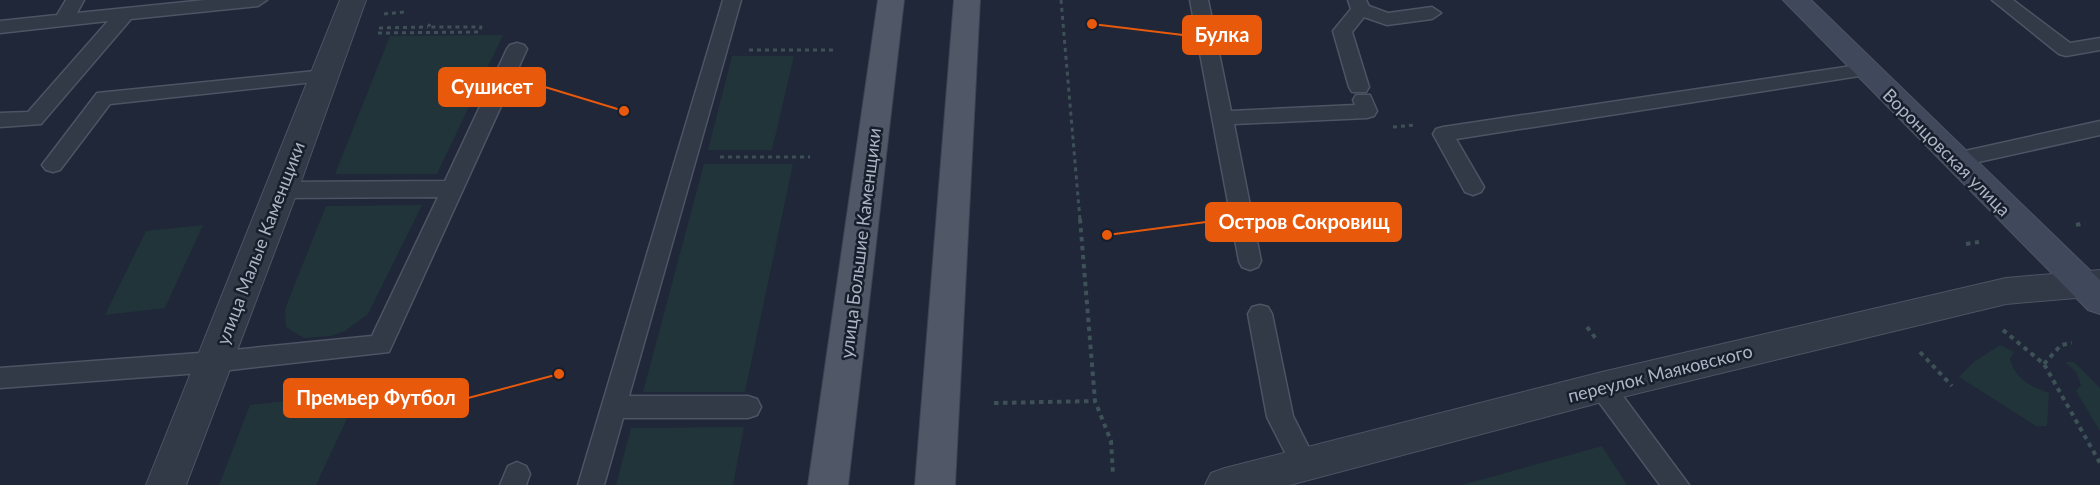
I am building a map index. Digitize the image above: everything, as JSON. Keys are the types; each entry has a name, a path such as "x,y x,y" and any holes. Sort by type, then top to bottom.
{"main road":[{"name":"улица Большие Каменщики","path":"828,485 891,0"},
{"path":"935,485 967,0"},
{"name":"Воронцовская улица","path":"1796,0 1956,160 2094,289"}],"street":[{"name":"улица Малые Каменщики","path":"166,485 282,190 353,0"},
{"name":"переулок Маяковского","path":"1234,484 1602,387 2006,291 2094,289"}],"lane":[{"path":"63,21 75,0"},
{"path":"0,27 258,0"},
{"path":"591,485 732,0"},
{"path":"1199,0 1250,261"},
{"path":"2001,0 2066,50 2100,44"},
{"path":"1222,118 1363,99 1342,31 1359,5 1387,19 1432,13"},
{"path":"0,120 34,119 125,15"},
{"path":"0,378 213,362 380,345 517,49"},
{"path":"1473,187 1443,134 1865,70"},
{"path":"53,165 105,98 325,76"},
{"path":"1956,160 2100,128"},
{"path":"282,190 452,189"},
{"path":"1260,314 1280,417 1304,464"},
{"path":"1602,387 1676,485"},
{"path":"614,407 747,407"}],"path":[{"path":"1061,0 1095,401 1111,441 1113,474"},
{"path":"393,13 404,12"},
{"path":"374,33 479,32 481,27 376,28"},
{"path":"718,50 836,50"},
{"path":"1363,99 1373,129 1437,123 1443,134"},
{"path":"686,157 810,157"},
{"path":"2076,225 2085,224"},
{"path":"1966,244 1978,242"},
{"path":"1587,327 1597,340"},
{"path":"2003,330 2044,364 2100,463"},
{"path":"2044,364 2061,345 2073,344"},
{"path":"1920,352 1952,386"},
{"path":"994,403 1095,401"}],"green space":[{"path":"503,35 437,174 335,174 390,36"},
{"path":"732,56 794,56 772,150 708,150"},
{"path":"704,164 793,164 745,392 643,392"},
{"path":"422,205 368,314 345,331 331,336 304,338 286,327 285,309 326,206"},
{"path":"203,225 165,308 105,315 146,231"},
{"path":"2000,345 2014,352 2010,359 2020,377 2049,393 2047,426 2036,426 1959,377 1975,361"},
{"path":"2065,362 2074,362 2100,388 2100,431 2076,391 2081,385 2076,372"},
{"path":"359,393 316,485 219,485 250,405"},
{"path":"744,427 733,485 616,485 631,428"},
{"path":"1602,446 1627,485 1462,485"}],"place":[{"name":"Булка","path":"1092,24"},
{"name":"Сушисет","path":"624,111"},
{"name":"Остров Сокровищ","path":"1107,235"},
{"name":"Премьер Футбол","path":"559,374"}]}
